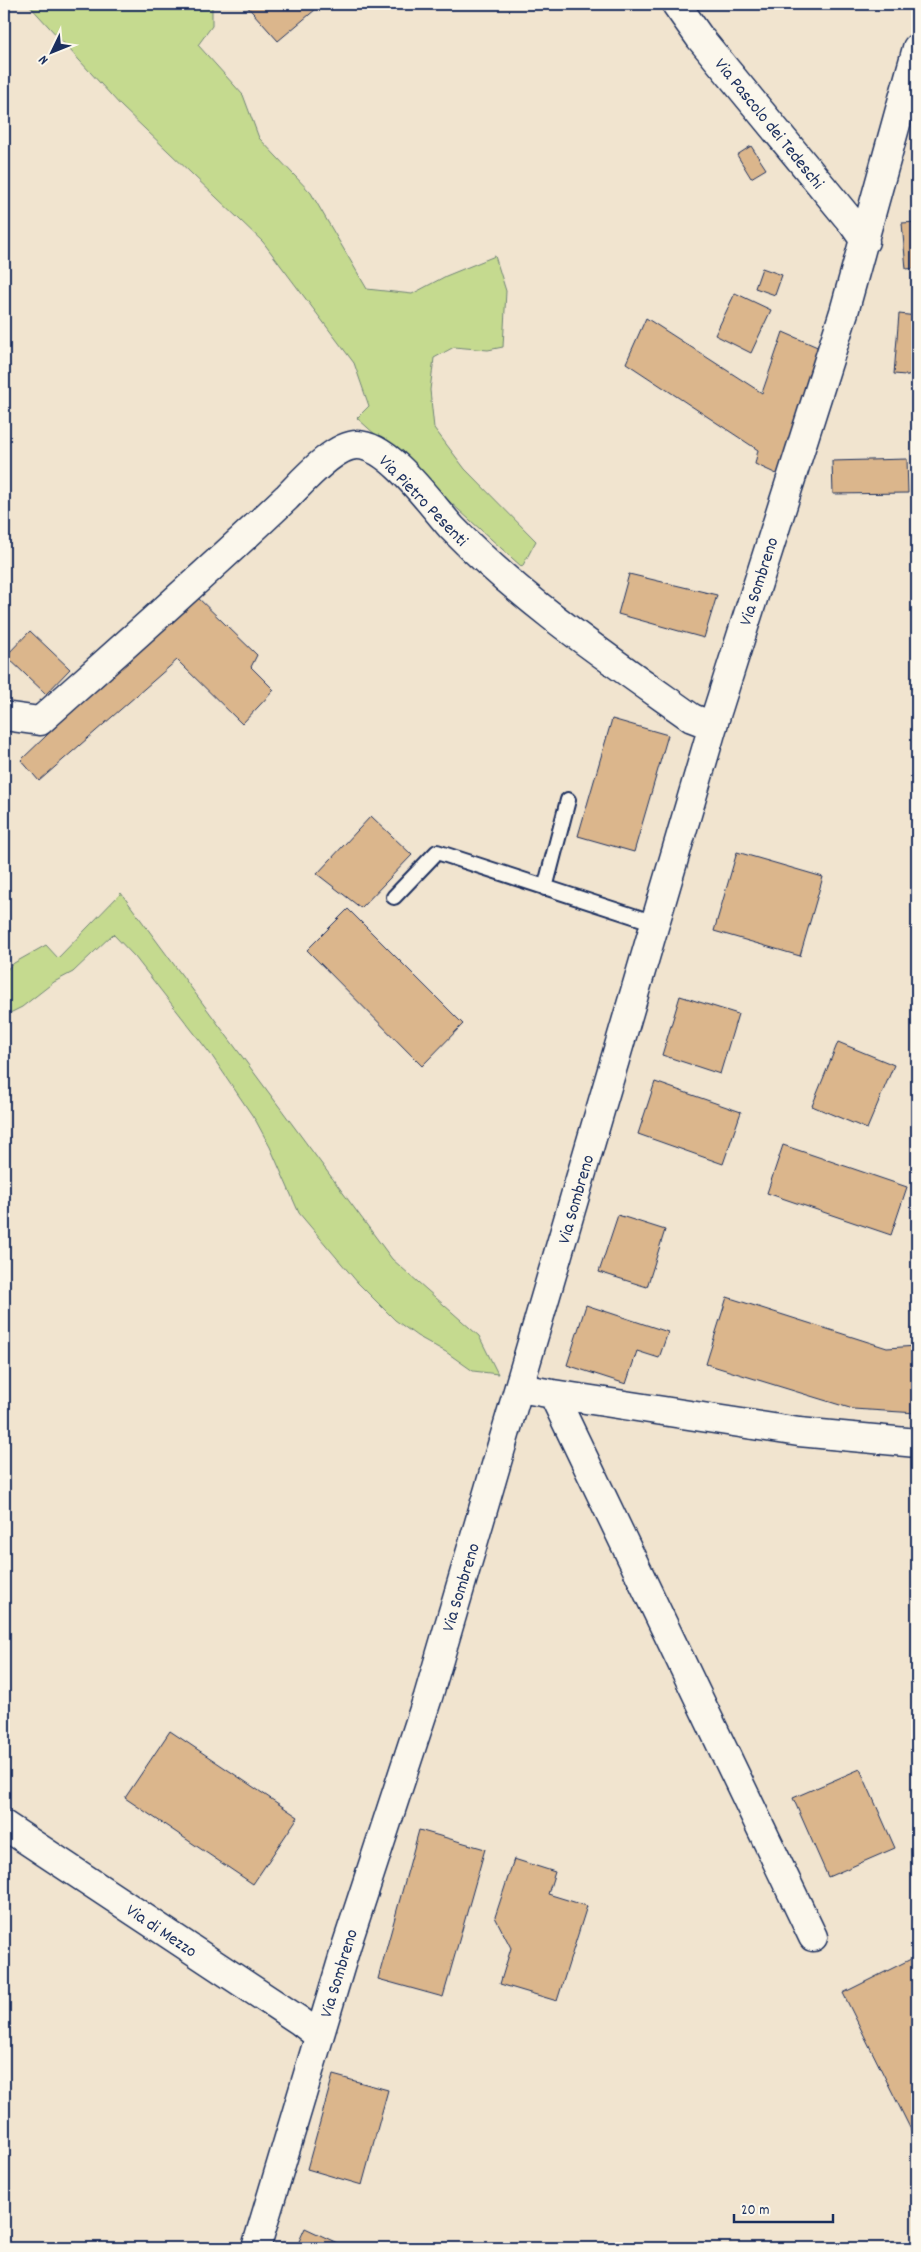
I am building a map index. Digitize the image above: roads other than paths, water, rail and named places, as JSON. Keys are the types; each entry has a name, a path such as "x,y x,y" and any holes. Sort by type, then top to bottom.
{"street":[{"name":"Via Pascolo dei Tedeschi","path":"676,4 700,38 865,241"},
{"name":"Via Sombreno","path":"256,2248 319,2036 428,1697 713,726 865,241 917,48"},
{"name":"Via Pietro Pesenti","path":"4,716 40,721 227,554 318,468 344,447 358,445 373,448 395,465 480,557 534,601 692,718 713,726"},
{"path":"520,1388 799,1432 917,1443"},
{"path":"553,1394 813,1937"},
{"name":"Via di Mezzo","path":"4,1825 300,2021 319,2036"}],"lane":[{"path":"545,888 568,800"},
{"path":"394,896 437,852 655,923"}]}
